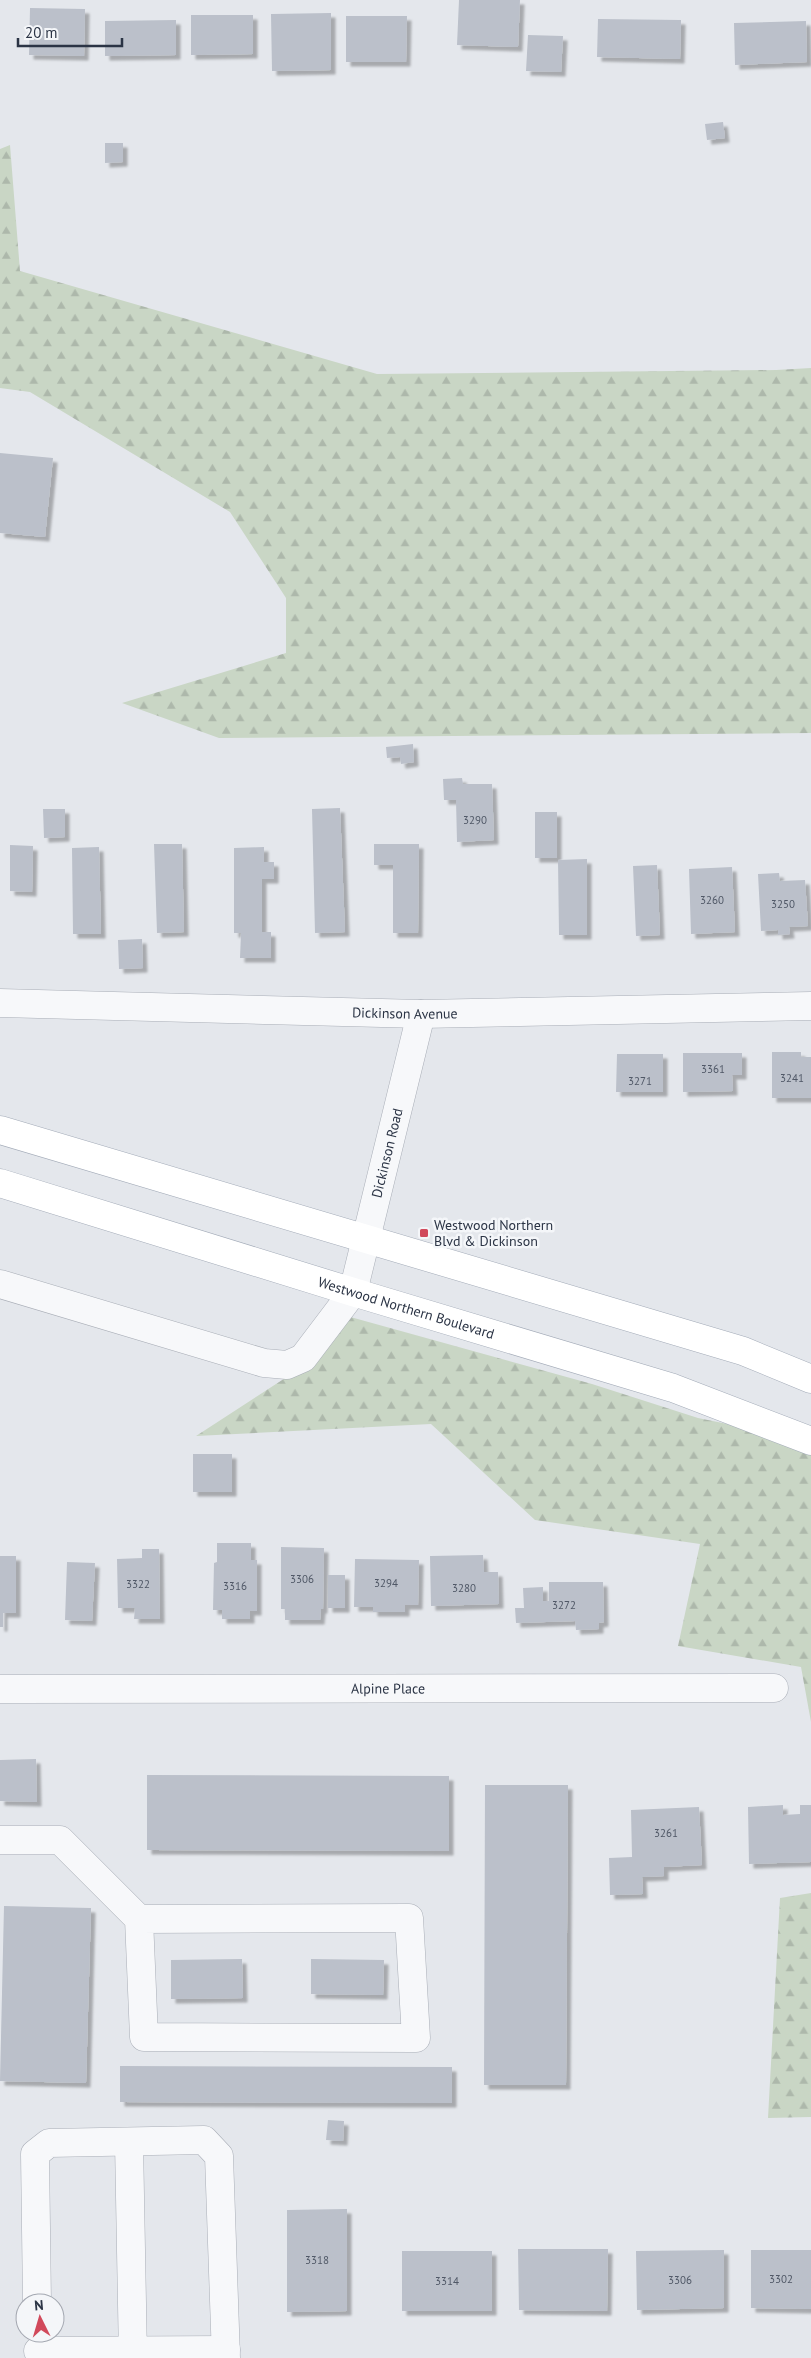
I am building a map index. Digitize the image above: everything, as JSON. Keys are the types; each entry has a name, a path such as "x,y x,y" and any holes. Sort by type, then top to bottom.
{"main road":[{"path":"0,1130 743,1351 811,1379"},
{"name":"Westwood Northern Boulevard","path":"0,1183 673,1388 811,1441"}],"street":[{"name":"Dickinson Avenue","path":"0,1003 421,1014 811,1006"},
{"name":"Dickinson Road","path":"353,1292 421,1014"},
{"path":"0,1284 264,1363 287,1366 303,1358 353,1292"},
{"name":"Alpine Place","path":"0,1689 774,1688"},
{"path":"0,1840 60,1840 139,1919 144,2036 416,2038 409,1918 139,1919"},
{"path":"37,2293 35,2154 50,2143 204,2140 219,2156 226,2354 133,2354 38,2347"},
{"path":"129,2142 133,2354"}],"green space":[{"path":"10,145 20,271 377,374 776,370 811,368 811,733 219,738 122,703 286,653 286,598 230,512 30,392 0,388 0,149"},
{"path":"336,1313 592,1384 698,1418 811,1441 811,1722 801,1667 678,1646 700,1544 535,1520 431,1424 196,1436 313,1360"},
{"path":"811,1893 811,2117 768,2118 780,1898"}],"building":[{"path":"459,0 520,0 518,47 457,45"},
{"path":"30,8 85,9 84,56 29,55"},
{"path":"331,13 331,70 272,71 271,14"},
{"path":"191,15 253,15 253,54 191,55"},
{"path":"346,16 407,16 406,62 346,62"},
{"path":"598,19 681,20 680,59 597,57"},
{"path":"176,20 176,55 105,56 105,21"},
{"path":"806,21 807,62 735,65 734,23"},
{"path":"528,35 563,36 561,72 526,71"},
{"path":"723,122 725,138 707,140 705,124"},
{"path":"105,143 123,143 123,162 105,163"},
{"path":"0,453 53,458 45,537 0,533"},
{"path":"413,744 414,762 401,764 400,757 387,758 386,747"},
{"path":"462,778 463,784 492,784 494,840 457,842 456,800 444,800 443,779"},
{"path":"340,808 345,932 315,933 312,809"},
{"path":"43,809 65,809 65,837 44,838"},
{"path":"535,812 557,812 557,858 535,858"},
{"path":"154,844 182,844 184,932 157,933"},
{"path":"374,844 419,844 418,933 393,933 393,865 374,865"},
{"path":"10,845 33,846 32,892 10,891"},
{"path":"99,847 101,934 73,934 72,848"},
{"path":"264,847 264,862 274,862 274,879 262,879 262,932 271,932 271,958 240,958 241,933 234,933 234,848"},
{"path":"587,859 587,935 559,935 558,860"},
{"path":"657,865 660,935 636,936 633,866"},
{"path":"732,867 735,932 691,934 689,869"},
{"path":"779,873 780,881 805,880 808,926 789,927 790,934 778,935 778,930 761,931 758,874"},
{"path":"142,939 143,968 119,969 118,940"},
{"path":"772,1052 801,1052 801,1057 811,1057 811,1098 772,1098"},
{"path":"683,1053 742,1053 742,1075 732,1075 733,1091 683,1092"},
{"path":"617,1054 663,1054 663,1092 616,1092"},
{"path":"193,1454 232,1454 232,1492 193,1492"},
{"path":"217,1543 251,1543 251,1560 257,1560 257,1611 250,1611 250,1619 222,1619 222,1610 213,1610 214,1563 217,1562"},
{"path":"281,1547 324,1548 323,1609 321,1609 320,1620 285,1620 285,1609 281,1609"},
{"path":"142,1549 159,1549 160,1619 134,1619 135,1608 118,1608 117,1559 142,1558"},
{"path":"483,1555 484,1572 498,1572 499,1604 431,1606 430,1556"},
{"path":"0,1556 16,1556 16,1613 3,1613 3,1627 0,1627"},
{"path":"355,1559 419,1560 418,1605 405,1605 405,1612 373,1612 373,1607 354,1607"},
{"path":"67,1562 95,1563 92,1621 65,1620"},
{"path":"328,1575 345,1575 345,1608 328,1608"},
{"path":"549,1582 603,1582 604,1622 599,1623 599,1629 576,1630 575,1621 516,1623 515,1608 524,1608 523,1588 543,1587 543,1601 549,1601"},
{"path":"36,1759 37,1802 0,1801 0,1760"},
{"path":"147,1775 449,1776 449,1851 147,1850"},
{"path":"485,1785 568,1785 566,2085 484,2085"},
{"path":"783,1805 783,1815 800,1814 800,1805 811,1805 811,1862 749,1864 748,1807"},
{"path":"699,1807 702,1865 664,1867 664,1876 642,1877 643,1894 610,1895 609,1858 632,1857 631,1810"},
{"path":"4,1906 91,1908 86,2083 0,2081"},
{"path":"242,1959 243,1998 171,1999 171,1960"},
{"path":"311,1959 384,1960 383,1995 311,1994"},
{"path":"120,2066 452,2067 452,2103 120,2102"},
{"path":"328,2120 344,2121 343,2141 326,2140"},
{"path":"347,2209 347,2311 287,2312 287,2210"},
{"path":"518,2249 608,2249 607,2311 519,2310"},
{"path":"724,2250 724,2308 637,2310 636,2251"},
{"path":"751,2250 811,2250 811,2309 751,2308"},
{"path":"402,2251 492,2251 492,2311 402,2311"}],"place":[{"name":"Westwood Northern Blvd & Dickinson","path":"424,1233"}]}
